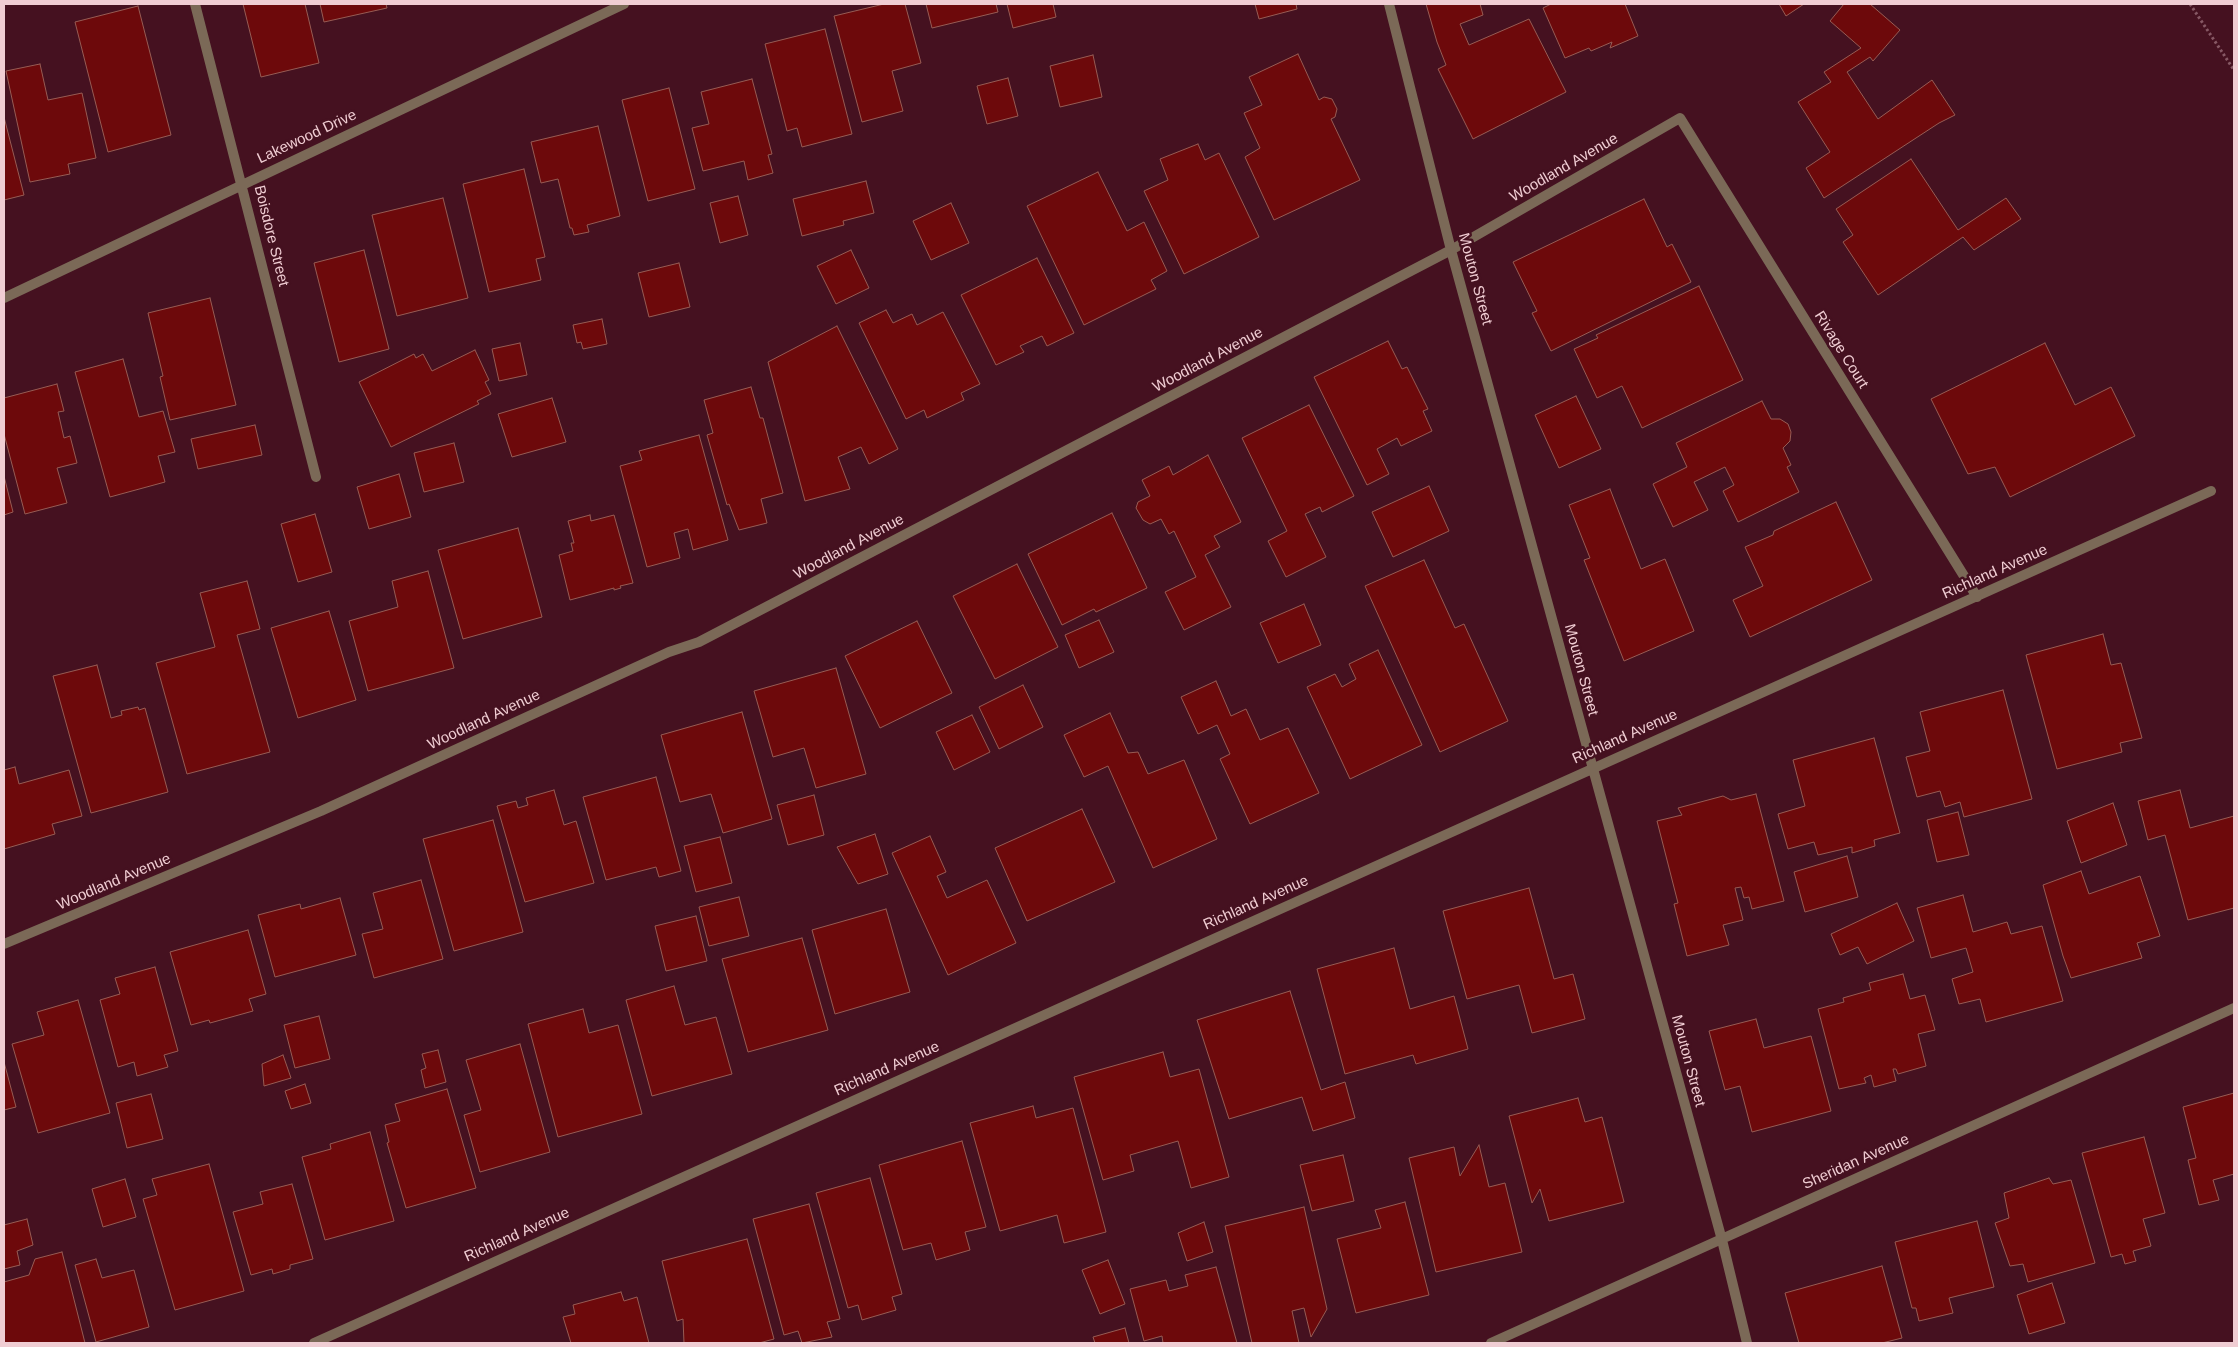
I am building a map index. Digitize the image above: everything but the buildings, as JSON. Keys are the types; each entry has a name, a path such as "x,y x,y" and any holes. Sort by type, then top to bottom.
{"street":[{"name":"Boisdore Street","path":"195,4 316,476"},
{"name":"Lakewood Drive","path":"4,298 624,4"},
{"name":"Mouton Street","path":"1389,4 1451,250 1722,1240 1747,1343"},
{"name":"Woodland Avenue","path":"4,944 321,811 669,652 698,642 1451,250 1680,118"},
{"name":"Rivage Court","path":"1680,118 1977,597"},
{"name":"Richland Avenue","path":"314,1343 2211,491"},
{"name":"Sheridan Avenue","path":"1491,1343 2234,1008"}],"path":[{"path":"2190,4 2234,70"}]}
